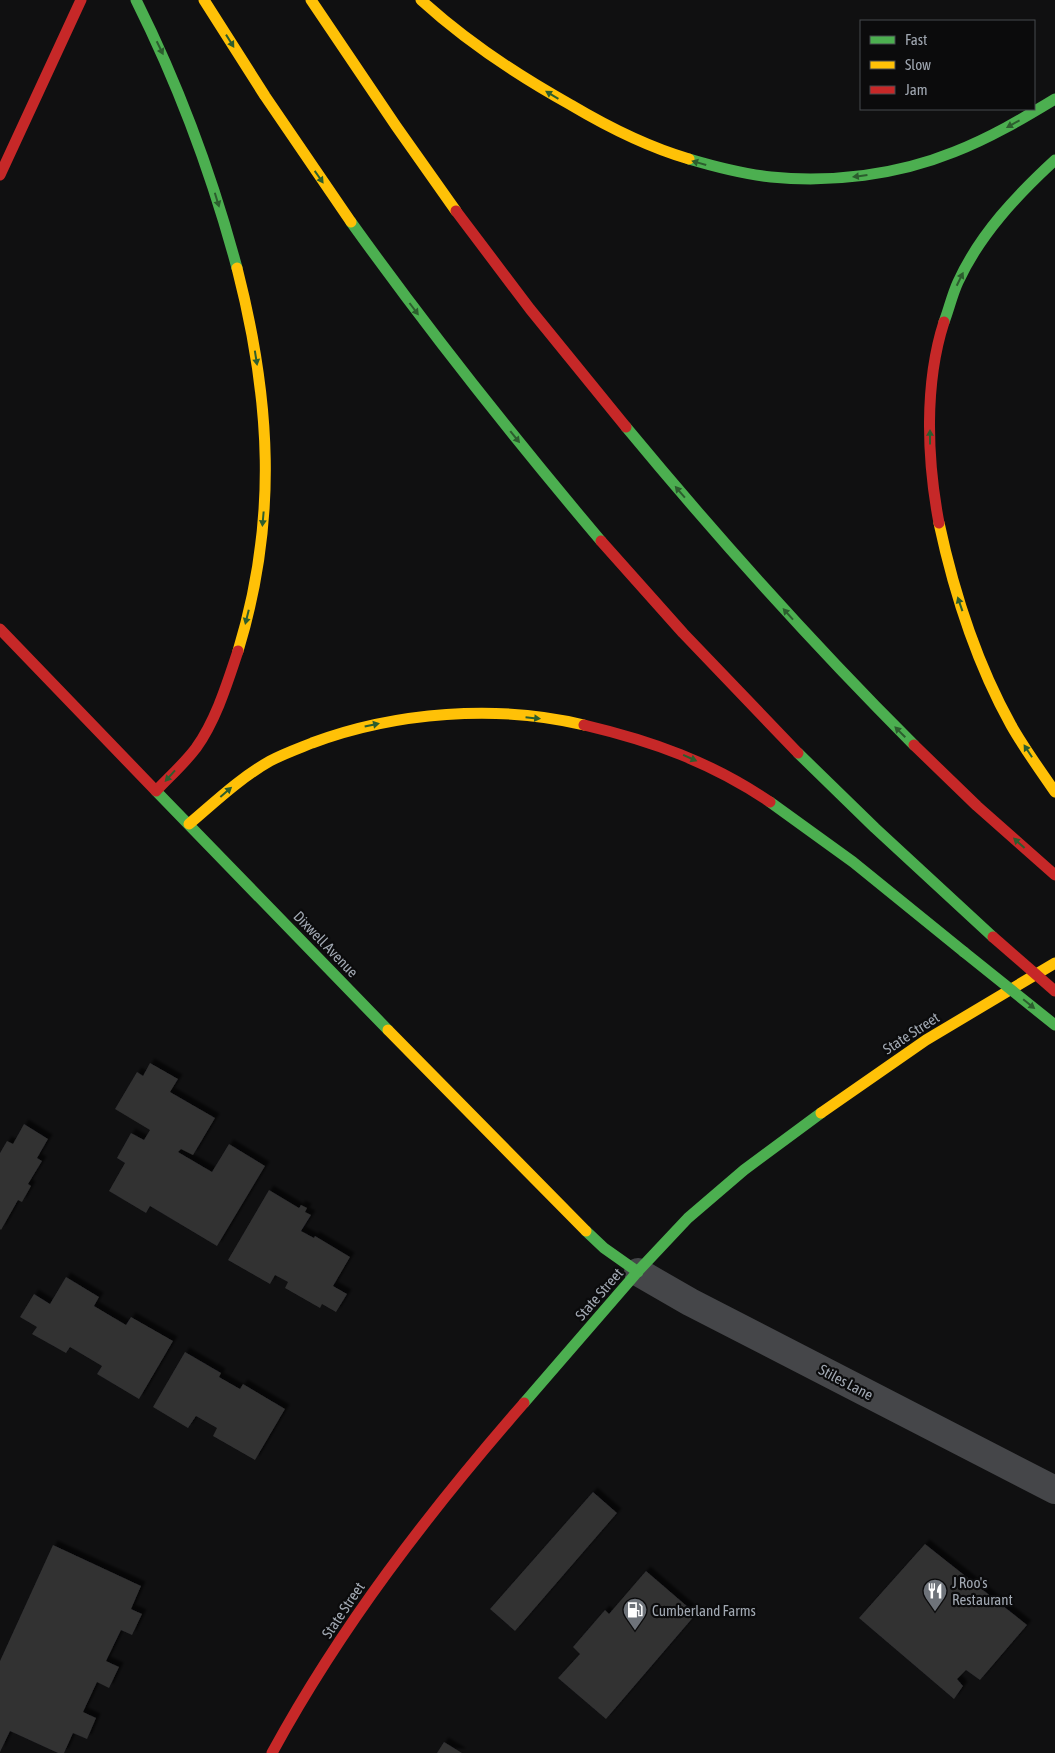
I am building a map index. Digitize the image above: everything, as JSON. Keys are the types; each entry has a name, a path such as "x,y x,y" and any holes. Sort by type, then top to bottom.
{"main road":[{"path":"0,175 81,0"},
{"path":"204,0 289,133 373,252 464,373 572,506 670,618 761,715 873,826 993,937 1055,991"},
{"path":"312,0 425,168 481,244 543,326 646,452 746,567 854,684 954,784 1055,875"},
{"path":"421,0 449,25 500,63 570,106 659,150 737,173 786,179 838,178 890,171 916,165 976,143 1055,99"},
{"path":"137,2 186,107 221,211 256,352 266,444 265,504 262,538 244,631 225,686 201,740 156,791"},
{"path":"1055,160 996,220 981,241 957,284 949,306 936,359 931,405 930,454 936,517 951,577 966,621 1007,717 1055,792"},
{"name":"Dixwell Avenue","path":"0,629 578,1224 604,1248 638,1272"},
{"path":"189,824 233,786 265,764 306,745 359,728 414,717 451,714 498,714 559,720 615,732 652,742 696,760 735,781 805,828 1055,1024"},
{"name":"State Street","path":"272,1753 326,1661 351,1623 439,1504 520,1407 688,1218 752,1164 803,1125 896,1060 1055,963"}],"street":[{"name":"Stiles Lane","path":"638,1272 690,1302 1055,1490"}],"building":[{"path":"150,1063 178,1079 170,1092 215,1118 193,1155 181,1149 178,1152 212,1172 229,1144 265,1166 217,1246 150,1206 146,1213 109,1191 125,1163 117,1158 131,1133 144,1140 150,1130 115,1109 137,1072 143,1076"},
{"path":"24,1124 48,1139 37,1158 42,1161 28,1184 31,1186 22,1202 18,1200 1,1230 0,1153 7,1141 13,1144"},
{"path":"269,1190 299,1208 301,1205 307,1208 305,1212 311,1215 301,1231 314,1238 315,1236 350,1257 333,1286 347,1294 336,1312 322,1304 320,1308 285,1288 288,1282 275,1275 270,1284 228,1260"},
{"path":"66,1277 99,1297 94,1306 126,1325 131,1317 173,1341 139,1399 97,1374 102,1366 70,1347 66,1353 32,1334 37,1327 20,1317 34,1294 50,1304"},
{"path":"185,1352 221,1373 219,1377 240,1389 243,1384 285,1409 255,1460 213,1436 217,1428 196,1416 188,1428 153,1407"},
{"path":"593,1492 617,1513 515,1631 490,1609"},
{"path":"925,1544 1027,1625 980,1680 966,1670 957,1679 963,1686 954,1699 859,1618"},
{"path":"53,1545 141,1586 131,1609 142,1614 132,1635 121,1630 106,1661 119,1667 109,1688 97,1682 83,1712 96,1718 87,1739 73,1733 64,1753 58,1753 10,1731 0,1752 0,1661"},
{"name":"Cumberland Farms","path":"646,1571 696,1614 606,1719 558,1678 580,1654 573,1647 605,1610 609,1614"},
{"path":"444,1742 462,1753 437,1753"}],"traffic: fast":[{"path":"136,0 152,32 193,131 217,199 237,268"},
{"path":"689,159 750,174 794,179 841,178 887,172 932,160 967,147 1006,128 1055,99"},
{"path":"944,322 958,282 977,248 1013,201 1055,160"},
{"path":"351,222 473,384 601,541"},
{"path":"626,427 766,589 914,745"},
{"path":"798,753 875,828 993,937"},
{"path":"156,791 388,1030"},
{"path":"770,802 853,862 964,952"},
{"path":"964,952 1055,1025"},
{"path":"524,1403 640,1269 688,1218 744,1170 821,1113"},
{"path":"586,1231 604,1248 638,1272"}],"traffic: slow":[{"path":"204,0 265,96 351,222"},
{"path":"311,0 456,211"},
{"path":"421,0 474,44 551,94 628,136 658,149 689,159"},
{"path":"237,268 257,365 263,413 265,460 260,554 251,602 238,651"},
{"path":"939,523 959,601 987,677 1016,734 1055,792"},
{"path":"189,824 238,783 270,761 344,732 377,724 446,714 482,713 516,715 551,718 584,725"},
{"path":"821,1113 926,1040 1055,963"},
{"path":"388,1030 586,1231"}],"traffic: jam":[{"path":"0,175 81,0"},
{"path":"456,211 530,309 626,427"},
{"path":"939,523 930,448 930,396 933,371 944,322"},
{"path":"601,541 683,633 798,753"},
{"path":"0,629 156,791"},
{"path":"156,791 187,760 203,737 220,701 238,651"},
{"path":"584,725 633,738 680,754 726,775 770,802"},
{"path":"914,745 977,806 1055,875"},
{"path":"993,937 1055,991"},
{"path":"272,1753 327,1660 388,1571 454,1486 524,1403"}],"place":[{"name":"J Roo's Restaurant","path":"935,1612"},
{"name":"Cumberland Farms","path":"635,1631"}]}
